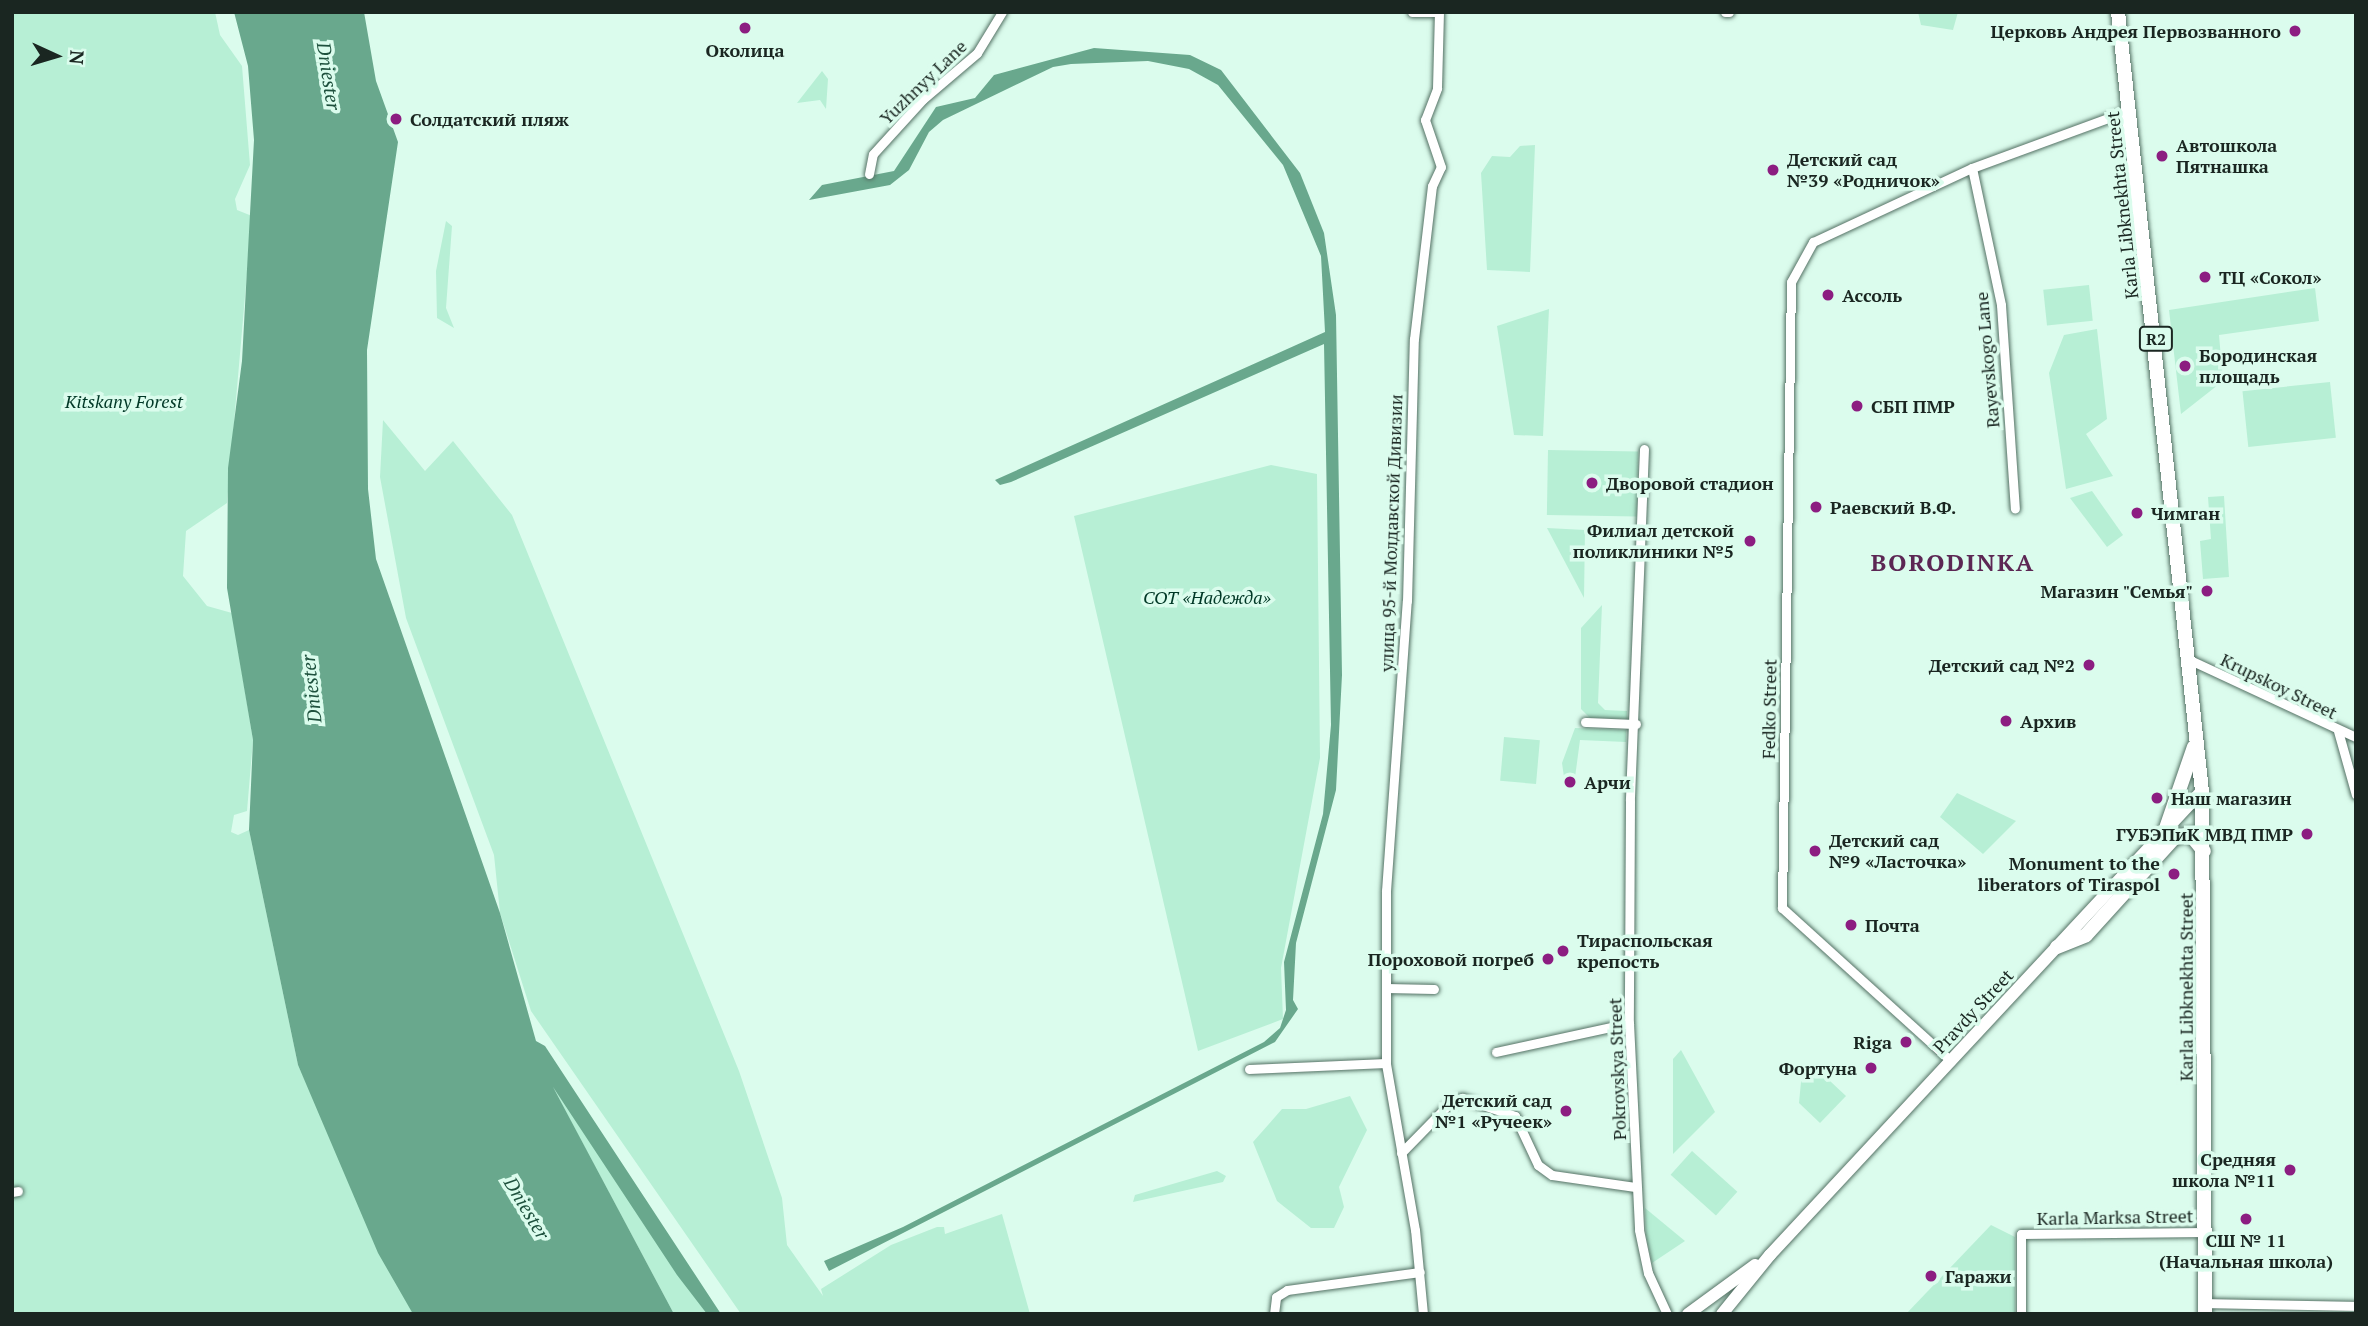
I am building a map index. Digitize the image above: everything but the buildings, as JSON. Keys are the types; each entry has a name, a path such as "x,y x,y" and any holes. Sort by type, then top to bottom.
{"main road":[{"name":"Karla Libknekhta Street","path":"2118,12 2202,790 2205,853 2205,1308"},
{"path":"2165,831 2197,735"},
{"name":"Pravdy Street","path":"1721,1314 1770,1255 2202,790"},
{"path":"2057,947 2086,934 2174,838 2190,834 2205,853"},
{"name":"Pravdy Street","path":"1688,1314 1770,1255"},
{"path":"1704,1302 1721,1314"}],"street":[{"name":"Yuzhnyy Lane","path":"869,174 873,154 923,99 977,53 1002,12"},
{"path":"1412,12 1438,12"},
{"name":"улица 95-й Молдавской Дивизии","path":"1423,1314 1420,1272 1386,1063 1386,891 1407,601 1414,339 1432,186 1441,167 1425,120 1437,88 1438,12"},
{"path":"1972,168 2130,110"},
{"name":"Fedko Street","path":"1951,1061 1782,908 1791,282 1814,242 1972,168"},
{"name":"Rayevskogo Lane","path":"1972,168 2001,305 2015,509"},
{"name":"Pokrovskya Street","path":"1644,449 1629,1023 1634,1053 1635,1187 1648,1273 1667,1314"},
{"name":"Krupskoy Street","path":"2190,660 2338,731 2356,737"},
{"path":"1585,722 1636,724"},
{"path":"2338,731 2356,795"},
{"path":"1386,988 1434,989"},
{"path":"1496,1052 1629,1023"},
{"path":"1249,1069 1386,1063"},
{"path":"1401,1153 1448,1105 1462,1098 1515,1115 1538,1165 1552,1175 1635,1187"},
{"name":"Karla Marksa Street","path":"2021,1314 2021,1234 2205,1232"},
{"path":"1274,1314 1276,1297 1287,1290 1420,1272"},
{"path":"2205,1308 2356,1306"}],"green space":[{"name":"Kitskany Forest","path":"12,12 215,12 220,35 242,66 250,165 235,199 237,210 252,216 227,503 186,531 183,576 207,606 232,613 253,740 247,811 234,815 231,832 238,835 249,830 298,1065 413,1314 12,1314"},
{"path":"1918,12 1958,12 1953,30 1921,25"},
{"path":"822,71 828,79 826,109 820,100 797,103"},
{"path":"1535,145 1530,272 1487,270 1481,173 1492,156 1510,157 1520,146"},
{"path":"446,221 452,226 446,308 454,328 437,318 436,271"},
{"path":"2089,285 2093,321 2047,326 2043,290"},
{"path":"2315,288 2319,321 2219,335 2223,381 2181,414 2169,310"},
{"path":"1549,309 1543,436 1514,435 1497,326"},
{"path":"2097,329 2107,419 2086,434 2113,476 2066,489 2049,373 2064,335"},
{"path":"2330,382 2336,438 2248,447 2242,391"},
{"path":"383,420 425,471 453,441 512,515 739,1071 782,1198 787,1245 823,1296 821,1289 891,1245 937,1227 944,1227 945,1234 1002,1214 1030,1314 741,1314 531,1011 500,913 494,855 406,618 380,477"},
{"name":"Дворовой стадион","path":"1548,450 1638,452 1637,517 1547,515"},
{"name":"СОТ «Надежда»","path":"1271,465 1317,474 1320,758 1281,968 1283,1019 1198,1051 1074,516"},
{"path":"2092,491 2123,535 2107,547 2070,498"},
{"path":"2224,496 2229,577 2203,579 2200,541 2211,539 2208,497"},
{"path":"1547,528 1585,530 1584,598"},
{"path":"1602,605 1598,703 1605,710 1627,711 1627,719 1590,718 1581,709 1581,628"},
{"path":"1575,728 1626,730 1626,742 1580,740 1574,785 1565,784 1562,763"},
{"path":"1504,737 1540,740 1536,784 1500,781"},
{"path":"1957,793 2016,821 1983,854 1940,817"},
{"path":"1681,1050 1715,1112 1673,1154 1673,1059"},
{"path":"1815,1067 1846,1096 1820,1123 1799,1103 1801,1082"},
{"path":"552,1086 594,1141 707,1314 674,1314"},
{"path":"1350,1096 1367,1130 1339,1187 1344,1207 1334,1228 1311,1228 1277,1201 1253,1142 1282,1109 1306,1109"},
{"path":"1692,1151 1737,1192 1716,1216 1671,1175"},
{"path":"1217,1171 1226,1176 1223,1182 1133,1202 1135,1195"},
{"path":"1645,1208 1685,1241 1652,1263 1646,1235"},
{"path":"1991,1225 2015,1237 2015,1314 1906,1314"}],"water":[{"name":"Dniester","path":"234,12 364,12 376,81 398,142 367,350 368,489 376,559 500,913 536,1041 545,1046 721,1314 707,1314 677,1275 553,1087 674,1314 413,1314 378,1253 298,1065 249,830 253,740 227,588 228,468 242,361 254,140 248,66"},
{"path":"1094,48 1190,55 1221,70 1300,173 1324,233 1336,315 1342,675 1336,790 1296,943 1293,1000 1298,1009 1275,1042 829,1271 824,1261 903,1227 1264,1042 1280,1028 1286,1010 1284,962 1323,814 1331,725 1324,344 1011,482 1000,485 995,480 1325,332 1321,256 1283,165 1218,85 1189,69 1148,61 1071,64 1053,67 943,120 929,132 909,170 890,185 809,200 822,185 894,171 936,107 975,98 994,75"}],"place":[{"name":"Околица","path":"745,28"},
{"name":"Церковь Андрея Первозванного","path":"2295,31"},
{"name":"Солдатский пляж","path":"396,119"},
{"name":"Автошкола Пятнашка","path":"2162,156"},
{"name":"Детский сад №39 «Родничок»","path":"1773,170"},
{"name":"ТЦ «Сокол»","path":"2205,277"},
{"name":"Ассоль","path":"1828,295"},
{"name":"Бородинская площадь","path":"2185,366"},
{"name":"СБП ПМР","path":"1857,406"},
{"name":"Дворовой стадион","path":"1592,483"},
{"name":"Раевский В.Ф.","path":"1816,507"},
{"name":"Чимган","path":"2137,513"},
{"name":"Филиал детской поликлиники №5","path":"1750,541"},
{"name":"Магазин \"Семья\"","path":"2207,591"},
{"name":"Детский сад №2","path":"2089,665"},
{"name":"Архив","path":"2006,721"},
{"name":"Арчи","path":"1570,782"},
{"name":"Наш магазин","path":"2157,798"},
{"name":"ГУБЭПиК МВД ПМР","path":"2307,834"},
{"name":"Детский сад №9 «Ласточка»","path":"1815,851"},
{"name":"Monument to the liberators of Tiraspol","path":"2174,874"},
{"name":"Почта","path":"1851,925"},
{"name":"Тираспольская крепость","path":"1563,951"},
{"name":"Пороховой погреб","path":"1548,959"},
{"name":"Riga","path":"1906,1042"},
{"name":"Фортуна","path":"1871,1068"},
{"name":"Детский сад №1 «Ручеек»","path":"1566,1111"},
{"name":"Средняя школа №11","path":"2290,1170"},
{"name":"СШ № 11 (Начальная школа)","path":"2246,1219"},
{"name":"Гаражи","path":"1931,1276"}],"district":[{"name":"BORODINKA","path":"1953,563"}]}
